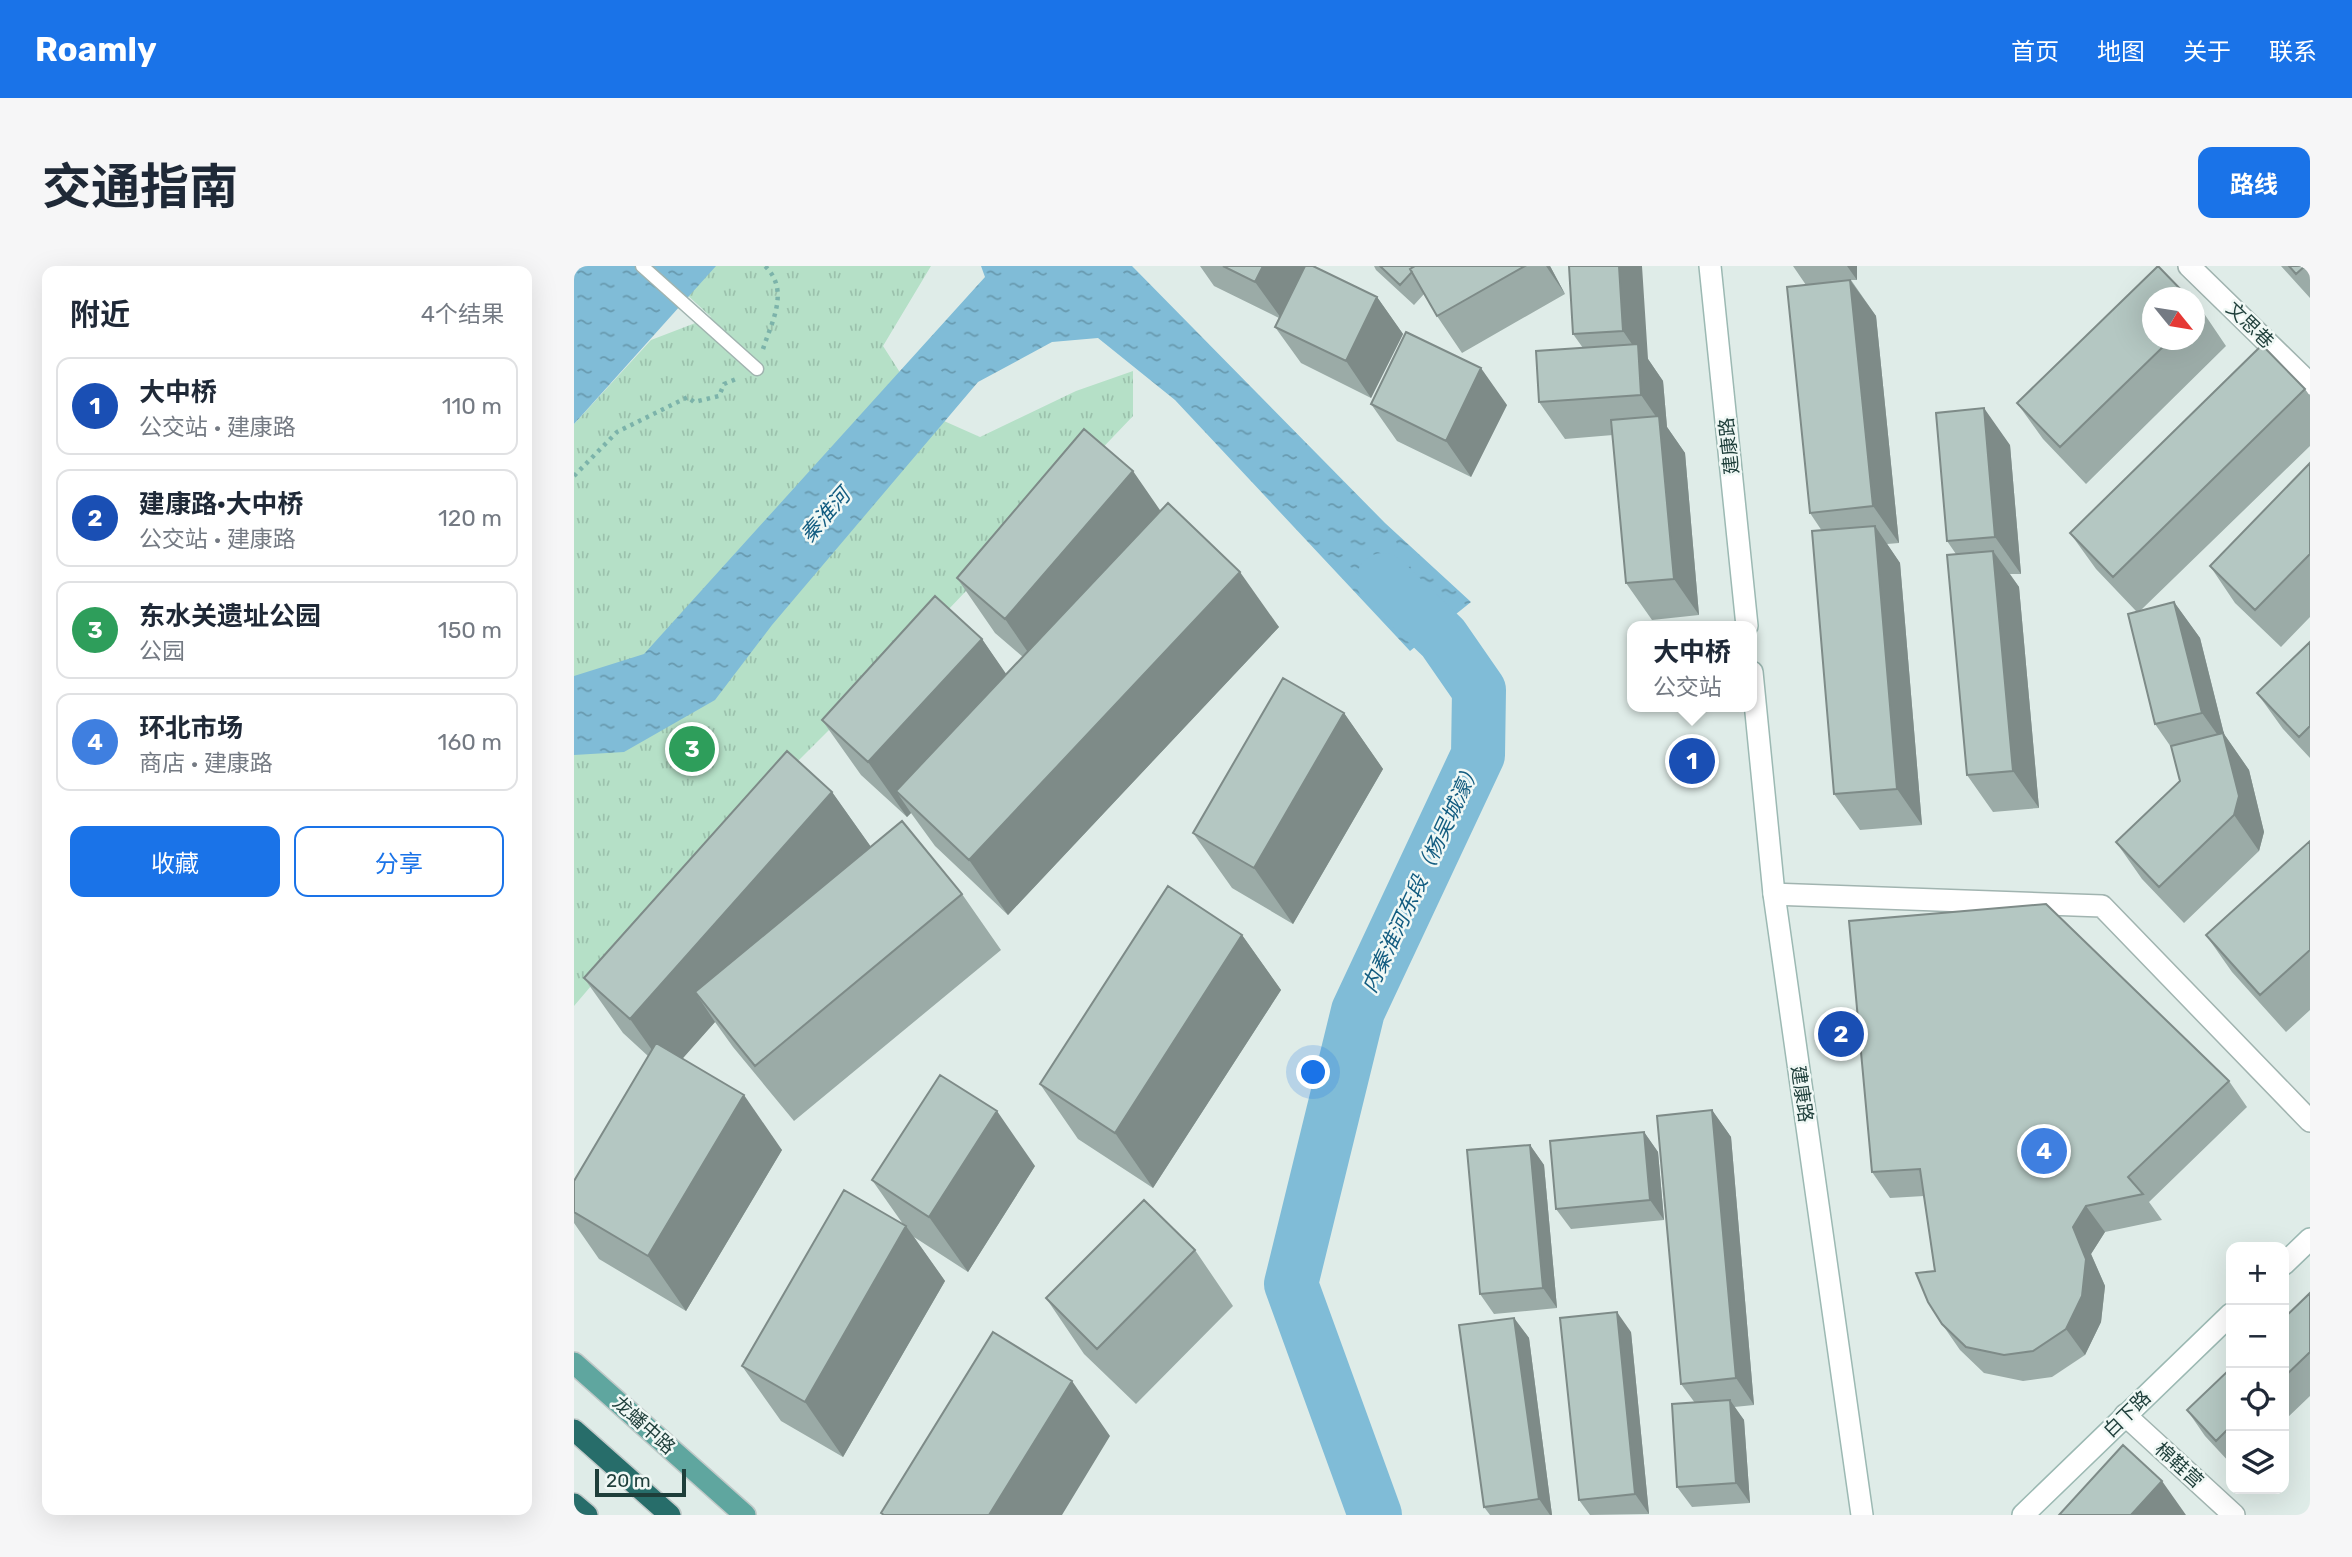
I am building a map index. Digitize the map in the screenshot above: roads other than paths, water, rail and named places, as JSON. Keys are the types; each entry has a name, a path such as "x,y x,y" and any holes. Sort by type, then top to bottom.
{"highway":[{"path":"574,1430 670,1515"},
{"path":"574,1504 587,1515"}],"main road":[{"name":"建康路","path":"1710,266 1746,621"},
{"name":"文思巷","path":"2189,266 2310,384"},
{"name":"建康路","path":"1756,712 1774,894 1862,1515"},
{"path":"1774,894 2102,906 2310,1121"},
{"path":"2289,1259 2310,1239"},
{"name":"白下路","path":"2023,1515 2226,1319"},
{"name":"龙蟠中路","path":"574,1363 745,1515"},
{"name":"棉鞋营","path":"2125,1415 2234,1515"}],"lane":[{"path":"642,266 757,369"}],"water":[{"path":"574,266 716,266 574,424"},
{"name":"秦淮河","path":"981,266 1132,266 1385,523 1471,602 1410,651 1175,400 1098,338 1052,342 978,382 772,625 715,700 624,752 574,755 574,676 644,654 985,277"}],"waterway":[{"name":"内秦淮河东段（杨吴城濠）","path":"1375,1515 1291,1284 1358,1011 1478,755 1479,690 1443,638 1383,580"}],"place":[{"name":"东水关遗址公园","path":"692,749"},
{"name":"大中桥","path":"1692,761"},
{"name":"建康路·大中桥","path":"1841,1034"},
{"name":"环北市场","path":"2044,1151"}]}
